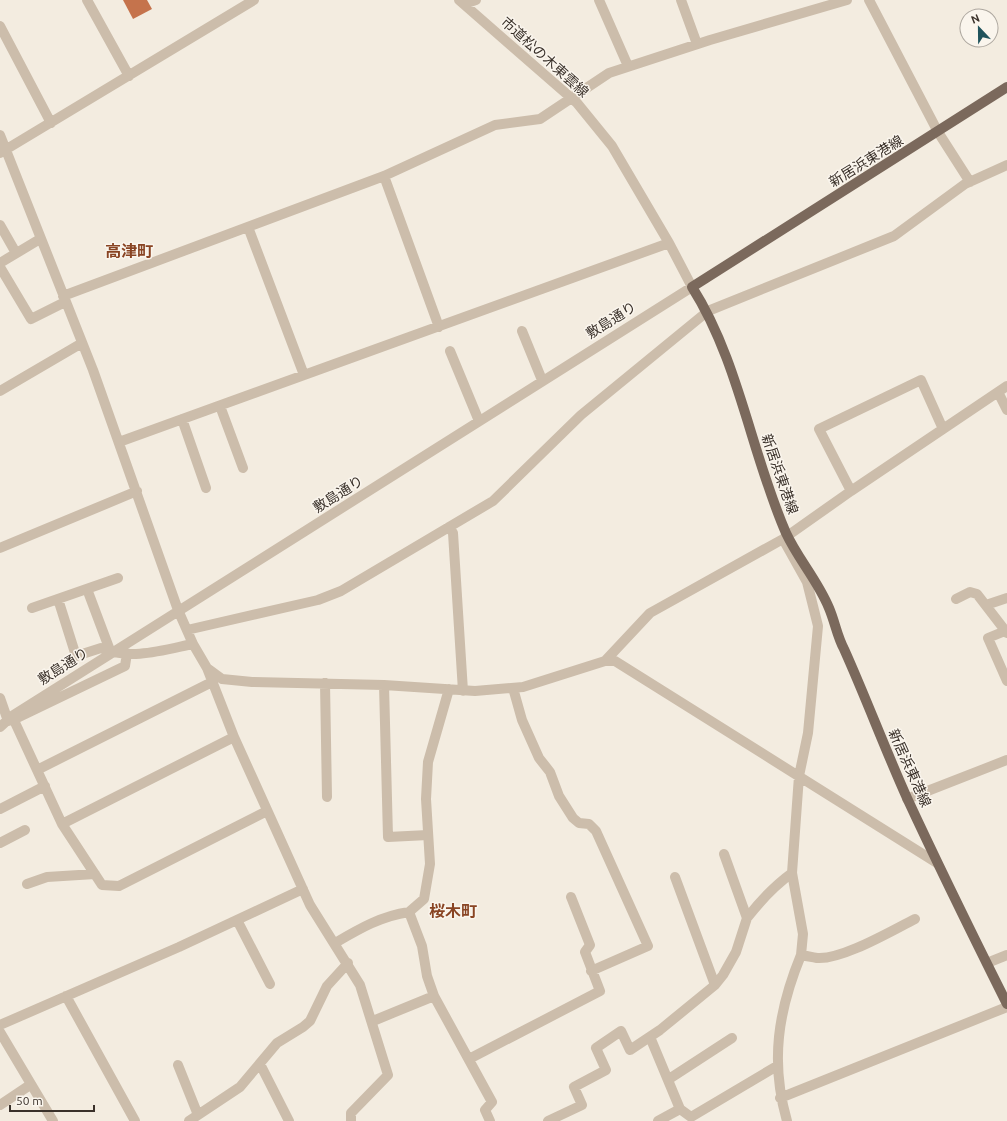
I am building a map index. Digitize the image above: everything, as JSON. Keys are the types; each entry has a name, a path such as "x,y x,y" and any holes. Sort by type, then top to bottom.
{"main road":[{"name":"新居浜東港線","path":"1007,87 692,287 708,311 719,338 785,537 821,590 829,607 843,648 907,799 1007,1004"}],"street":[{"path":"87,0 129,76"},
{"path":"3,151 254,0"},
{"path":"461,2 476,0"},
{"path":"599,0 628,66"},
{"path":"681,0 697,44"},
{"path":"0,267 31,318 64,299 384,176 495,125 540,119 609,73 697,44 847,0"},
{"path":"869,0 938,132 970,182"},
{"name":"市道松の木東雲線","path":"461,2 571,97 612,146 669,243 692,287"},
{"path":"0,26 50,123"},
{"path":"0,135 3,151 82,343 120,442 178,610 193,644 206,668 234,737 310,905 348,963 360,985 373,1021 388,1074 351,1113 351,1121"},
{"path":"187,630 312,601 341,591 493,501 581,415 708,311 894,236 970,182 1007,165"},
{"path":"384,176 439,327"},
{"path":"0,225 16,253"},
{"path":"248,227 304,375"},
{"path":"0,263 40,239"},
{"path":"120,442 669,243"},
{"name":"敷島通り","path":"8,721 178,610 692,287"},
{"path":"522,331 542,380"},
{"path":"0,391 82,343"},
{"path":"450,351 479,421"},
{"path":"851,491 819,429 921,380 943,429"},
{"path":"605,661 650,613 785,537 1003,389 1007,410"},
{"path":"220,406 243,468"},
{"path":"182,419 206,488"},
{"path":"0,548 137,492"},
{"path":"449,528 453,533 463,691"},
{"path":"785,537 807,582 818,626 808,733 799,776 792,873 803,934 802,954 790,987 778,1034 777,1066 780,1098 787,1121"},
{"path":"32,608 118,578"},
{"path":"87,589 111,653"},
{"path":"956,599 970,592 977,594 1006,632 988,638 1007,681"},
{"path":"986,605 1007,598"},
{"path":"58,599 76,656 101,648 111,653 140,654 193,644"},
{"path":"8,721 124,666 127,654"},
{"path":"206,668 222,679 266,683 384,685 463,691 512,688 563,675 605,661 615,661 937,863"},
{"path":"37,770 212,682"},
{"path":"325,683 327,796"},
{"path":"384,685 388,837 428,835"},
{"path":"512,688 522,720 539,758 550,772 559,796 579,823 589,824 596,831 648,946 591,971"},
{"path":"335,943 374,922 391,915 409,912 424,899 430,864 426,799 428,762 449,689"},
{"path":"0,698 8,721 37,770 62,824 102,885 119,886 267,811"},
{"path":"62,824 234,737"},
{"path":"907,799 1007,760"},
{"path":"0,808 45,786"},
{"path":"0,843 25,830"},
{"path":"724,854 747,918"},
{"path":"548,1121 582,1105 574,1087 606,1070 596,1048 621,1031 630,1050 650,1037 715,985 723,975 736,952 747,918 770,891 792,873"},
{"path":"27,884 47,877 95,874"},
{"path":"675,877 715,985"},
{"path":"0,1025 179,947 302,888"},
{"path":"469,1058 600,991 591,971 585,952 590,945 571,897"},
{"path":"409,912 422,946 427,976 434,996 492,1102 485,1110 490,1121"},
{"path":"802,954 818,958 855,949 915,919"},
{"path":"237,920 270,984"},
{"path":"987,963 1007,955"},
{"path":"178,1065 194,1118 240,1087 277,1043 310,1021 328,986 348,963"},
{"path":"66,996 135,1121"},
{"path":"373,1021 434,996"},
{"path":"780,1098 1007,1007"},
{"path":"0,1032 52,1121"},
{"path":"650,1037 669,1079 680,1109 691,1117 777,1066"},
{"path":"669,1079 732,1038"},
{"path":"260,1064 289,1121"},
{"path":"0,1105 30,1085"},
{"path":"658,1121 680,1109"}],"building":[{"path":"123,0 147,0 152,9 133,19"}],"district":[{"name":"高津町","path":"129,251"},
{"name":"桜木町","path":"453,911"}]}
